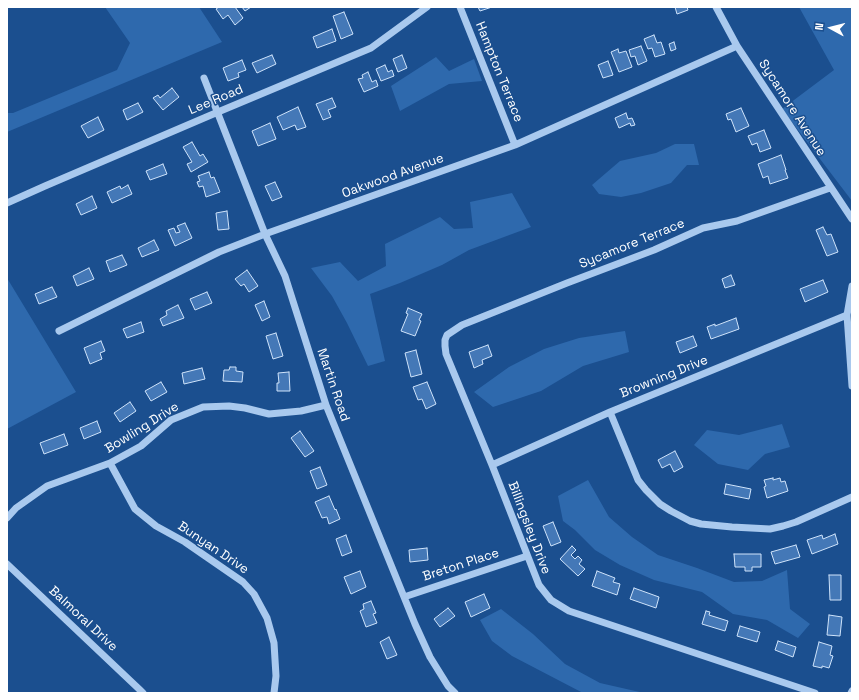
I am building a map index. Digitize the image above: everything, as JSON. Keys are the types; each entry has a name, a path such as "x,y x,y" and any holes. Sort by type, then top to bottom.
{"street":[{"name":"Lee Road","path":"7,203 371,48 427,7"},
{"name":"Hampton Terrace","path":"460,7 515,145"},
{"name":"Sycamore Avenue","path":"717,7 737,46 852,219"},
{"name":"Oakwood Avenue","path":"59,331 219,252 515,145 737,46"},
{"name":"Martin Road","path":"204,78 266,234 285,276 326,405 415,624 430,657 448,686 455,693"},
{"name":"Sycamore Terrace","path":"447,335 462,326 567,283 654,250 703,228 737,221 830,188"},
{"path":"852,286 847,315 852,386"},
{"name":"Browning Drive","path":"492,465 610,412 847,315"},
{"name":"Billingsley Drive","path":"447,335 445,340 446,354 492,465 538,585 551,600 569,611 815,693"},
{"name":"Bowling Drive","path":"7,518 16,508 47,486 110,463 141,446 172,420 203,407 229,406 269,414 301,411 326,405"},
{"path":"610,412 638,480 660,504 671,512 690,521 732,528 770,529 796,522 852,497"},
{"name":"Bunyan Drive","path":"110,463 135,509 156,526 184,542 243,582 254,594 267,618 274,643 276,676 274,693"},
{"name":"Breton Place","path":"404,597 527,556"},
{"name":"Balmoral Drive","path":"7,564 142,693"}],"shaded area":[{"path":"105,7 199,7 222,42 7,132 7,113 13,113 117,70 130,43"},
{"path":"799,7 852,7 852,201 782,109 834,70"},
{"path":"436,57 449,71 474,59 482,81 449,84 400,111 391,86"},
{"path":"675,144 694,144 699,165 687,165 671,183 641,193 621,197 599,194 592,185 620,161 656,153"},
{"path":"512,193 531,227 469,250 442,265 370,294 385,361 368,366 332,296 311,268 340,262 358,281 386,266 385,244 440,217 454,229 473,228 470,202"},
{"path":"7,278 76,392 7,429"},
{"path":"625,331 629,352 583,366 541,391 493,407 474,392 509,367 544,349 579,338"},
{"path":"782,424 790,447 765,454 748,470 718,464 694,445 707,430 739,435"},
{"path":"588,480 609,517 632,537 658,555 734,582 762,581 787,570 790,609 810,624 798,638 767,620 733,614 702,592 654,580 620,565 595,550 575,530 563,521 558,496"},
{"path":"501,609 533,634 565,664 600,683 644,693 583,693 512,656 492,641 480,620"}],"building":[{"path":"219,7 235,7 243,18 235,25 228,15 223,19 216,9"},
{"path":"242,7 251,7 245,11"},
{"path":"478,7 492,7 480,11"},
{"path":"675,7 687,7 688,10 677,14"},
{"path":"344,12 353,34 341,39 333,16"},
{"path":"332,29 336,41 317,48 313,37"},
{"path":"654,35 657,43 661,42 665,54 655,57 652,48 648,49 644,39"},
{"path":"674,42 676,49 671,51 669,44"},
{"path":"641,46 647,61 638,65 635,56 631,57 629,50"},
{"path":"618,49 619,53 626,51 632,67 619,72 611,52"},
{"path":"272,55 276,64 257,73 252,63"},
{"path":"402,55 407,68 398,72 393,59"},
{"path":"242,60 246,70 238,73 239,77 228,81 223,68"},
{"path":"608,61 613,75 603,78 598,65"},
{"path":"385,65 388,72 392,70 394,76 381,81 376,69"},
{"path":"368,72 372,82 376,80 378,86 364,92 358,79 363,78 362,75"},
{"path":"172,88 179,97 163,110 153,98 158,95 160,98"},
{"path":"332,98 336,107 328,110 331,117 323,120 316,104"},
{"path":"138,103 143,112 127,120 123,110"},
{"path":"298,107 306,127 297,130 295,125 283,130 277,117"},
{"path":"741,108 749,126 736,132 731,119 728,120 726,114"},
{"path":"626,113 628,119 632,118 635,125 631,126 630,123 619,128 615,118"},
{"path":"98,117 104,130 88,138 81,126"},
{"path":"270,123 276,139 258,146 252,131"},
{"path":"764,130 771,148 760,152 757,143 752,145 748,136"},
{"path":"192,142 200,156 203,154 208,162 191,172 187,164 192,162 183,147"},
{"path":"781,155 788,178 770,184 768,176 763,178 758,164"},
{"path":"163,164 167,174 150,180 146,171"},
{"path":"209,172 211,178 214,177 220,192 206,197 203,186 199,187 197,182 200,181 198,176"},
{"path":"275,182 282,197 272,201 265,186"},
{"path":"128,185 132,194 112,203 107,192 120,186 121,189"},
{"path":"92,196 97,208 81,215 76,204"},
{"path":"227,211 229,229 218,230 216,213"},
{"path":"185,223 192,238 175,246 168,230 174,228 176,233 180,232 177,226"},
{"path":"823,227 827,235 831,234 838,252 827,256 816,230"},
{"path":"154,240 159,250 142,257 138,248"},
{"path":"122,255 127,265 110,272 106,261"},
{"path":"89,268 94,279 77,286 73,276"},
{"path":"247,270 258,286 249,292 244,284 241,286 235,279"},
{"path":"731,275 735,285 725,288 722,279"},
{"path":"823,280 828,292 805,302 800,289"},
{"path":"52,287 57,297 39,304 35,294"},
{"path":"207,292 212,303 195,310 190,299"},
{"path":"264,301 270,317 262,321 255,305"},
{"path":"178,305 184,318 163,326 160,319 167,315 166,311"},
{"path":"408,308 422,314 415,336 401,331 408,314 406,313"},
{"path":"736,318 739,329 711,339 707,327 715,324 715,326"},
{"path":"141,322 144,332 127,338 123,329"},
{"path":"276,333 283,356 273,359 266,336"},
{"path":"693,336 697,346 680,353 676,342"},
{"path":"101,341 105,351 100,353 102,359 90,364 84,348"},
{"path":"488,345 492,356 482,360 483,364 474,368 469,352"},
{"path":"416,350 422,374 411,377 405,353"},
{"path":"230,367 236,367 236,371 243,372 242,382 223,381 224,370 229,370"},
{"path":"202,368 205,379 184,384 182,373"},
{"path":"289,372 290,391 277,391 277,383 279,383 278,373"},
{"path":"161,382 167,392 151,401 145,391"},
{"path":"427,382 436,404 426,409 422,399 418,400 413,387"},
{"path":"130,402 136,411 120,422 114,413"},
{"path":"97,421 101,432 84,439 80,428"},
{"path":"300,431 314,451 305,457 291,438"},
{"path":"64,434 68,445 44,454 40,443"},
{"path":"675,451 683,467 674,472 670,464 662,468 658,460"},
{"path":"320,467 327,485 317,489 310,471"},
{"path":"773,478 773,480 780,478 781,482 785,481 788,491 767,498 764,480"},
{"path":"726,484 751,489 749,499 724,494"},
{"path":"329,496 340,519 329,524 327,517 322,518 315,502"},
{"path":"553,522 561,542 551,546 543,526"},
{"path":"835,534 838,544 812,554 807,540 822,535 823,539"},
{"path":"346,535 352,552 342,556 336,539"},
{"path":"796,545 800,557 775,564 771,552"},
{"path":"572,546 576,550 571,555 575,559 578,556 582,560 579,564 585,569 578,576 560,559"},
{"path":"427,548 428,560 410,562 409,550"},
{"path":"734,554 761,554 761,567 752,567 752,571 745,571 745,567 735,567"},
{"path":"360,571 366,587 351,594 344,577"},
{"path":"597,571 615,578 613,582 620,584 617,595 592,586"},
{"path":"829,575 841,575 841,600 830,600"},
{"path":"634,588 659,597 656,608 630,599"},
{"path":"484,594 490,608 471,617 465,602"},
{"path":"371,601 376,613 373,614 377,623 366,627 360,611 364,609 363,604"},
{"path":"448,608 455,616 440,627 434,619"},
{"path":"706,611 710,612 709,615 728,621 725,631 702,624"},
{"path":"829,615 842,617 840,636 827,635"},
{"path":"740,626 760,632 757,642 737,636"},
{"path":"389,637 397,655 387,659 380,642"},
{"path":"778,641 796,647 793,657 775,650"},
{"path":"819,642 832,646 830,655 833,656 829,668 813,666"}]}
